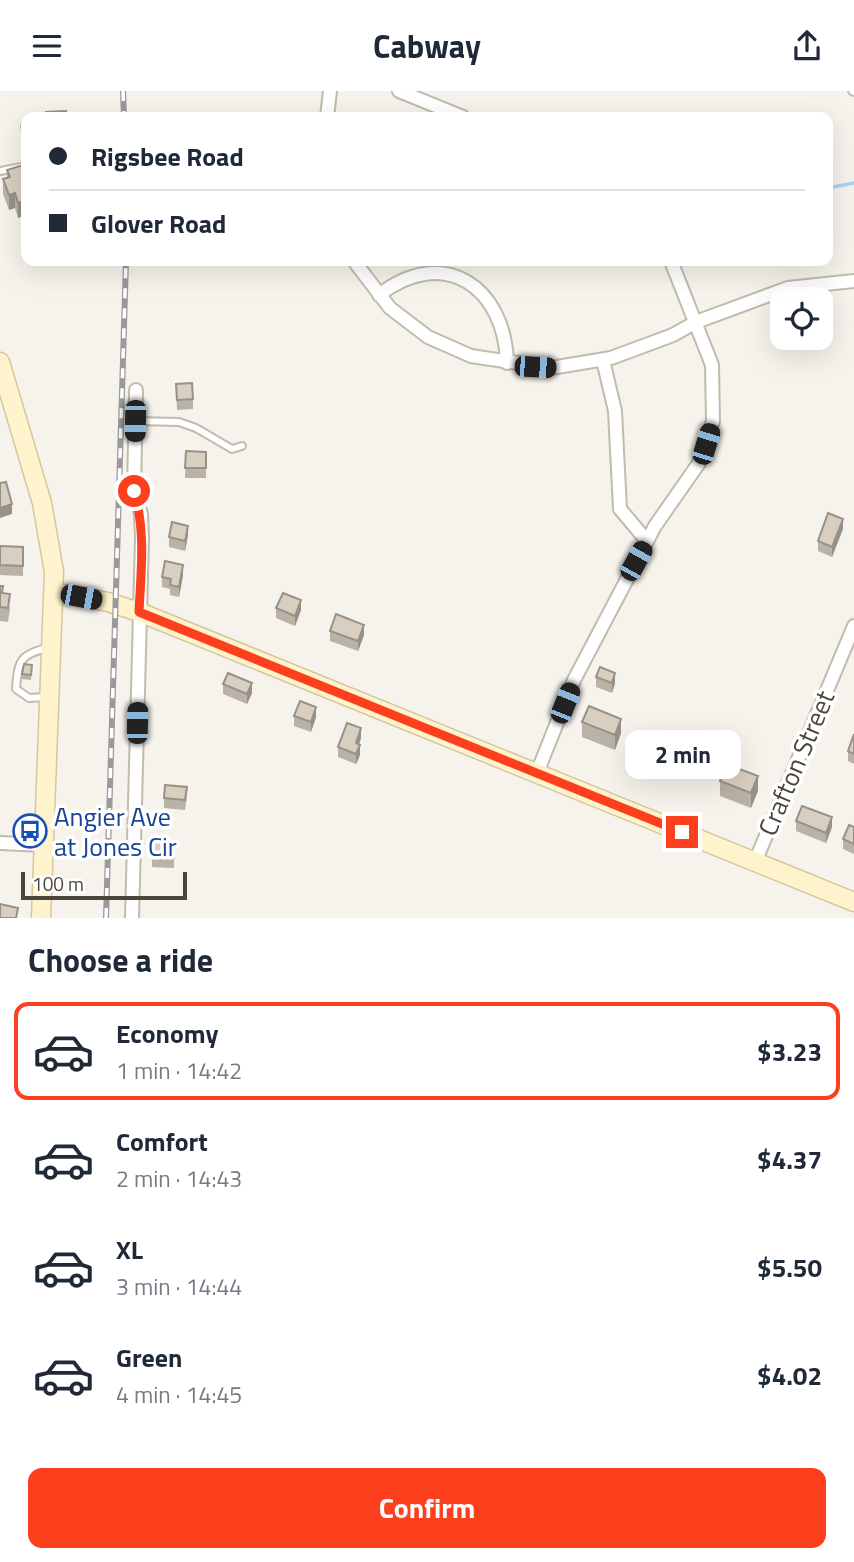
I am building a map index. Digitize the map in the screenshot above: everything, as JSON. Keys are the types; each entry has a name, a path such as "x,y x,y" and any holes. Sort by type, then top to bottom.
{"street":[{"path":"328,112 330,91"},
{"path":"398,91 450,112"},
{"path":"358,266 402,320 455,351 507,363 563,369 603,360 673,335 696,322 788,288 854,281"},
{"path":"537,773 574,680 648,541 699,463 713,421 712,365 673,266"},
{"path":"379,295 402,279 424,272 449,277 476,289 488,297 502,322 507,363"},
{"path":"603,360 615,411 620,509 648,541"},
{"path":"0,362 42,503 51,544 54,592 41,918"},
{"path":"132,918 142,538 141,514 134,491 135,390"},
{"path":"54,592 139,612 854,902"},
{"name":"Crafton Street","path":"755,862 854,626"},
{"path":"0,843 44,845"}],"lane":[{"path":"0,171 21,167"},
{"path":"135,421 178,422 196,428 232,449 242,446"},
{"path":"49,697 29,698 16,689 20,661 27,653 52,647"}],"building":[{"path":"21,166 21,202 18,203 15,193 9,195 3,179 10,177 7,170"},
{"path":"192,383 193,399 177,400 176,384"},
{"path":"186,451 206,452 206,468 185,468"},
{"path":"6,482 12,504 0,508 0,483"},
{"path":"828,513 843,519 832,547 818,541"},
{"path":"172,522 188,526 185,541 169,537"},
{"path":"0,546 23,547 23,566 0,565"},
{"path":"165,561 183,565 179,587 170,585 171,579 162,577"},
{"path":"0,586 3,586 2,593 10,594 8,608 0,607"},
{"path":"283,593 301,600 295,616 276,608"},
{"path":"336,614 364,625 358,641 330,631"},
{"path":"24,664 32,665 31,675 22,674"},
{"path":"600,667 615,673 612,683 596,677"},
{"path":"228,673 252,683 247,694 223,684"},
{"path":"300,701 316,707 311,722 294,716"},
{"path":"589,706 621,719 615,735 582,722"},
{"path":"347,723 361,728 356,743 360,745 356,754 338,747"},
{"path":"854,734 854,754 848,751"},
{"path":"726,764 758,776 751,793 720,781"},
{"path":"165,785 187,787 185,800 164,798"},
{"path":"802,806 832,817 826,833 796,821"},
{"path":"849,825 854,827 854,844 843,839"},
{"path":"152,841 174,842 174,858 152,857"},
{"path":"0,904 18,908 16,918 0,918"}],"waterway":[{"path":"833,187 854,183"}],"railway":[{"path":"123,91 124,112"},
{"path":"106,918 126,266"}],"place":[{"name":"Angier Ave at Jones Cir","path":"30,831"}],"route":[{"path":"134,491 141,514 142,538 139,612 682,832"}]}
